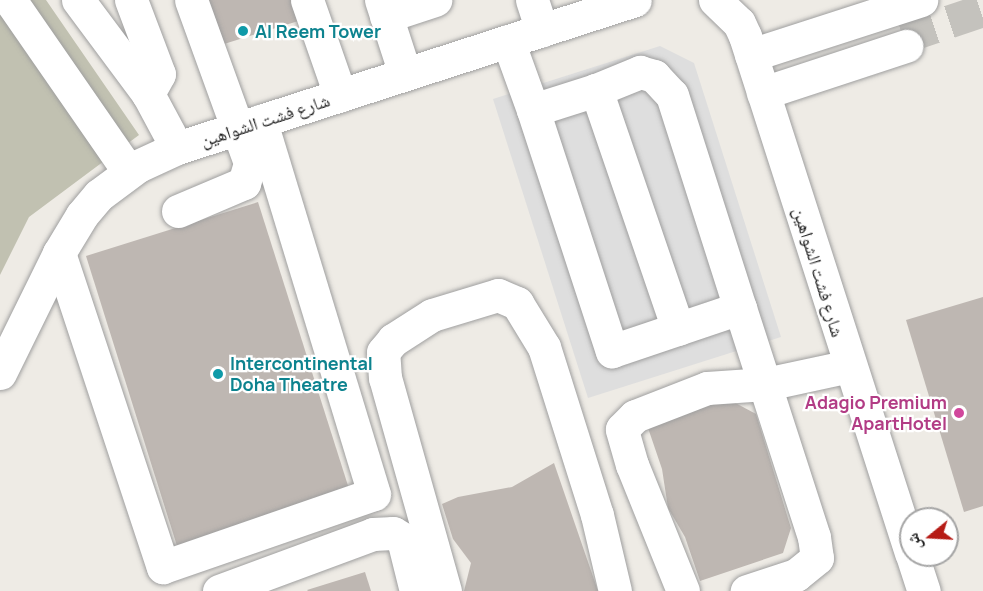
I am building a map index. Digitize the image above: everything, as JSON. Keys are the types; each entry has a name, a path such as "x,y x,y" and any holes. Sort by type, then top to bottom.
{"street":[{"path":"10,0 129,172"},
{"path":"78,0 148,94 177,148"},
{"path":"130,0 159,74 148,94"},
{"path":"59,253 167,579 374,494 248,125 191,0"},
{"path":"308,0 340,95"},
{"path":"405,74 383,8 435,0"},
{"name":"شارع فشت الشواهين","path":"0,373 59,253 99,195 129,172 177,148 508,41 537,15 635,0"},
{"name":"شارع فشت الشواهين","path":"715,0 739,23 899,518"},
{"path":"758,77 921,0"},
{"path":"508,41 612,351 740,308"},
{"path":"758,77 905,41"},
{"path":"533,110 596,90 640,72 654,76 672,95 766,384 817,558 796,575 747,591"},
{"path":"596,90 678,328"},
{"path":"178,211 244,183 250,163 248,125"},
{"path":"445,591 385,378 383,352 393,340 432,315 498,296 518,303 544,347 597,515 615,591"},
{"path":"683,591 632,465 622,429 634,416 707,388 766,384 849,366"},
{"path":"219,591 373,534 393,533 402,540 416,591"},
{"name":"شارع فشت الشواهين","path":"916,567 924,591"}],"shaded area":[{"path":"0,0 46,0 139,135 29,217 0,275"},
{"path":"660,46 694,63 781,337 588,398 493,99"}],"building":[{"name":"Al Reem Tower","path":"209,0 302,0 308,18 224,44"},
{"name":"Intercontinental Doha Theatre","path":"258,202 350,492 177,546 86,256"},
{"name":"Adagio Premium ApartHotel","path":"983,297 983,506 964,512 906,320"},
{"path":"728,399 756,414 791,528 783,553 700,581 685,537 668,508 662,469 647,425"},
{"path":"554,463 598,591 464,591 471,563 453,539 442,504 458,497 512,487"},
{"path":"365,572 371,591 307,590"}],"tunnel":[{"path":"903,37 983,10"}],"place":[{"name":"Al Reem Tower","path":"243,31"},
{"name":"Intercontinental Doha Theatre","path":"218,374"},
{"name":"Adagio Premium ApartHotel","path":"959,413"}]}
